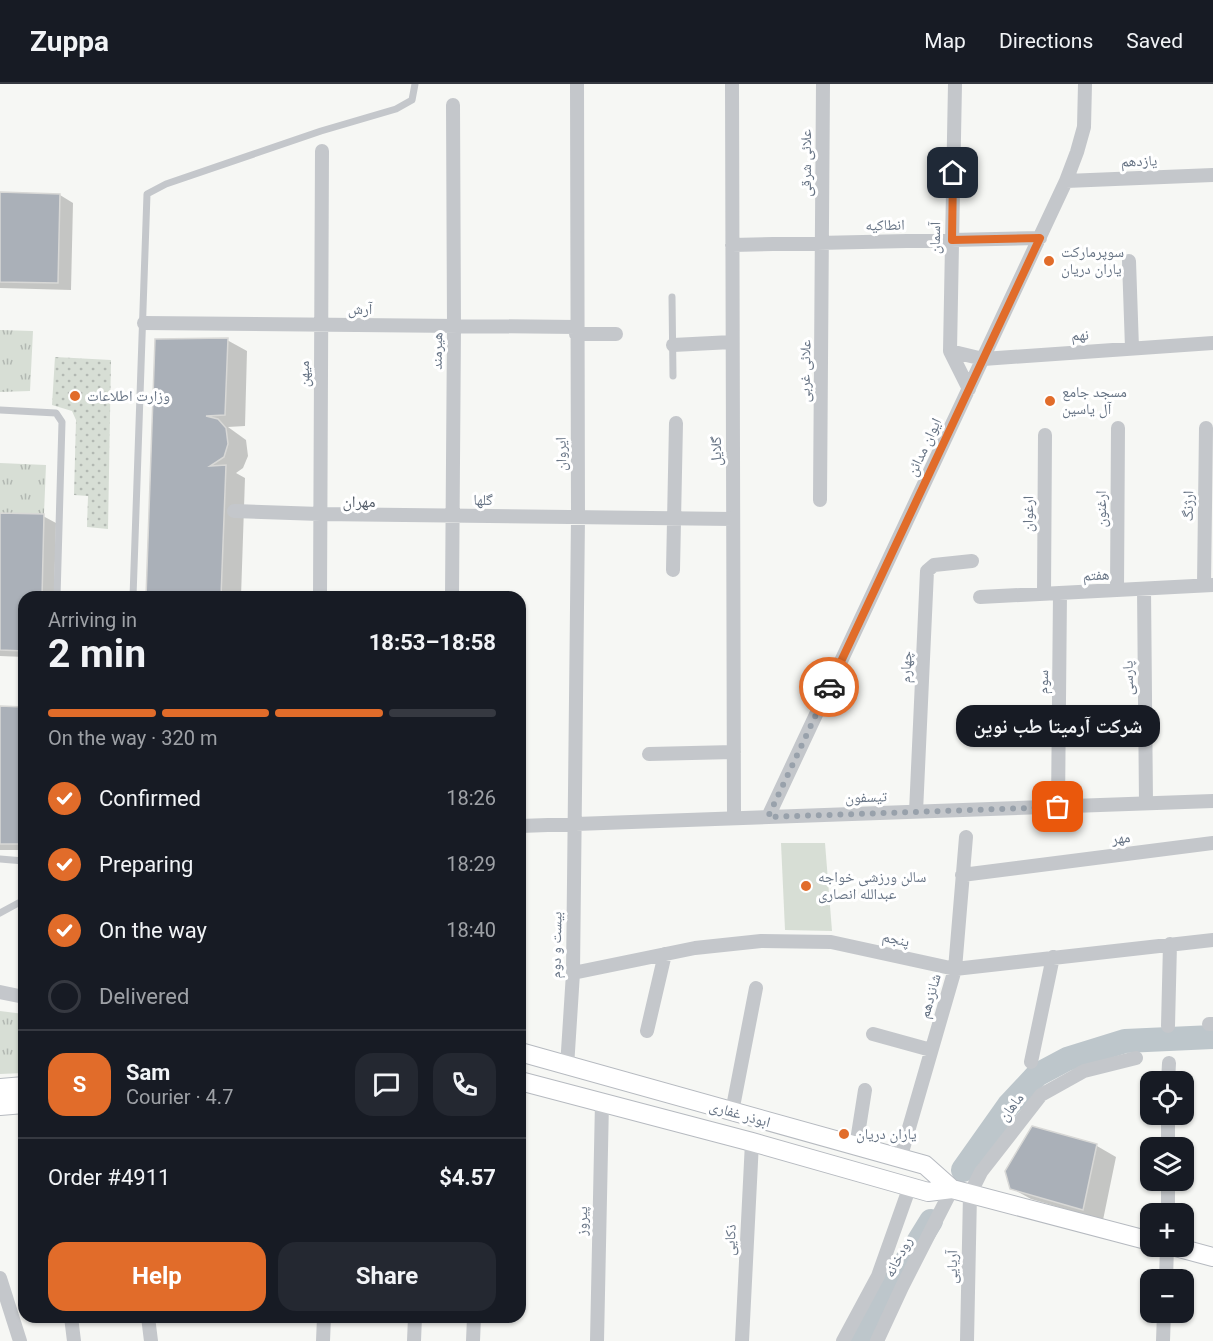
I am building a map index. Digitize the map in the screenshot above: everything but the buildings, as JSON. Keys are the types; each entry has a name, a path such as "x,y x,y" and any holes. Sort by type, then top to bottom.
{"main road":[{"name":"ابوذر غفاری","path":"526,1054 925,1166 952,1190"},
{"name":"ابوذر غفاری","path":"526,1083 752,1142 928,1192 952,1190 1140,1238"},
{"path":"0,1088 18,1086"},
{"path":"0,1106 18,1104"},
{"path":"1194,1252 1213,1257"}],"street":[{"name":"ایروان","path":"574,824 578,518 577,84"},
{"name":"گلایل","path":"732,84 734,818"},
{"name":"علائی شرقی","path":"822,243 824,84"},
{"name":"آسمان","path":"955,84 950,351 969,389"},
{"name":"ایوان مدائن","path":"768,817 1066,181 1084,127 1084,84"},
{"name":"هیرمند","path":"452,591 453,105"},
{"name":"میهن","path":"320,591 321,151"},
{"name":"یازدهم","path":"1066,181 1213,175"},
{"name":"انطاکیه","path":"732,245 1040,238"},
{"name":"علائی غربی","path":"820,500 822,243"},
{"path":"1129,261 1132,348"},
{"name":"آرش","path":"144,323 454,326 576,330 616,334"},
{"path":"673,345 732,342"},
{"name":"نهم","path":"950,351 983,359 1213,343"},
{"path":"673,570 676,423"},
{"name":"ارغنون","path":"1117,590 1118,428"},
{"name":"ارژنگ","path":"1206,428 1208,585"},
{"name":"ارغوان","path":"1044,594 1045,435"},
{"name":"گلها","path":"234,511 733,519"},
{"name":"چهارم","path":"916,812 927,571 933,565 972,561"},
{"name":"هفتم","path":"980,597 1208,585"},
{"name":"پارسی","path":"1144,589 1146,803"},
{"name":"سوم","path":"1058,807 1060,593"},
{"path":"649,754 734,752"},
{"name":"تیسفون","path":"526,825 1213,801"},
{"name":"بیست و دوم","path":"567,1067 573,973 574,824"},
{"name":"شانزدهم","path":"900,1159 955,969 966,837"},
{"name":"مهر","path":"962,875 1213,843"},
{"name":"پنجم","path":"573,973 695,948 760,941 831,942 955,969 1213,940"},
{"path":"1168,1026 1170,944"},
{"path":"647,1031 665,954"},
{"path":"1031,1062 1053,957"},
{"path":"732,1112 756,988"},
{"path":"0,992 18,996"},
{"path":"873,1034 931,1050"},
{"name":"ماهان","path":"970,1194 981,1172 1041,1095 1084,1071 1136,1058"},
{"path":"1169,1063 1169,1071"},
{"path":"856,1147 865,1090"},
{"name":"پیروز","path":"597,1341 602,1102"},
{"name":"ذکایی","path":"742,1341 752,1142"},
{"name":"رودخانه","path":"843,1341 878,1276 910,1186"},
{"name":"رودخانه","path":"877,1341 952,1190"},
{"name":"آریایی","path":"967,1341 970,1194"},
{"path":"0,1278 20,1341"},
{"path":"71,1323 74,1341"},
{"path":"149,1323 151,1341"},
{"path":"323,1341 324,1323"},
{"path":"414,1341 415,1323"},
{"path":"473,1341 474,1323"},
{"path":"1163,1341 1164,1323"}],"lane":[{"path":"133,591 147,194 166,184 321,131 396,110 412,100 415,84"},
{"path":"672,297 673,376"},
{"path":"0,411 56,413 62,422 57,591"},
{"path":"0,859 18,860"},
{"path":"0,913 18,903"}],"green space":[{"path":"0,330 33,331 30,391 0,392"},
{"path":"55,357 111,360 108,529 87,527 88,496 74,495 76,420 72,411 52,405"},
{"path":"0,463 46,465 44,514 0,513"},
{"name":"سالن ورزشی خواجه عبدالله انصاری","path":"781,843 825,843 832,931 785,930"},
{"path":"0,1011 18,1013 18,1073 0,1074"}],"waterway":[{"path":"963,1170 1009,1105 1037,1075 1067,1059 1125,1041 1213,1037"},
{"path":"857,1341 931,1221"}],"way so far":[{"path":"829,687 768,817 1058,807"}],"place":[{"name":"سوپرمارکت یاران دریان","path":"1049,261"},
{"name":"وزارت اطلاعات","path":"75,396"},
{"name":"مسجد جامع آل یاسین","path":"1050,401"},
{"name":"شرکت آرمیتا طب نوین","path":"1058,807"},
{"name":"سالن ورزشی خواجه عبدالله انصاری","path":"806,886"},
{"name":"یاران دریان","path":"844,1134"}],"district":[{"name":"مهران","path":"359,501"}],"route":[{"path":"829,687 1040,238 952,240 953,173"}]}
